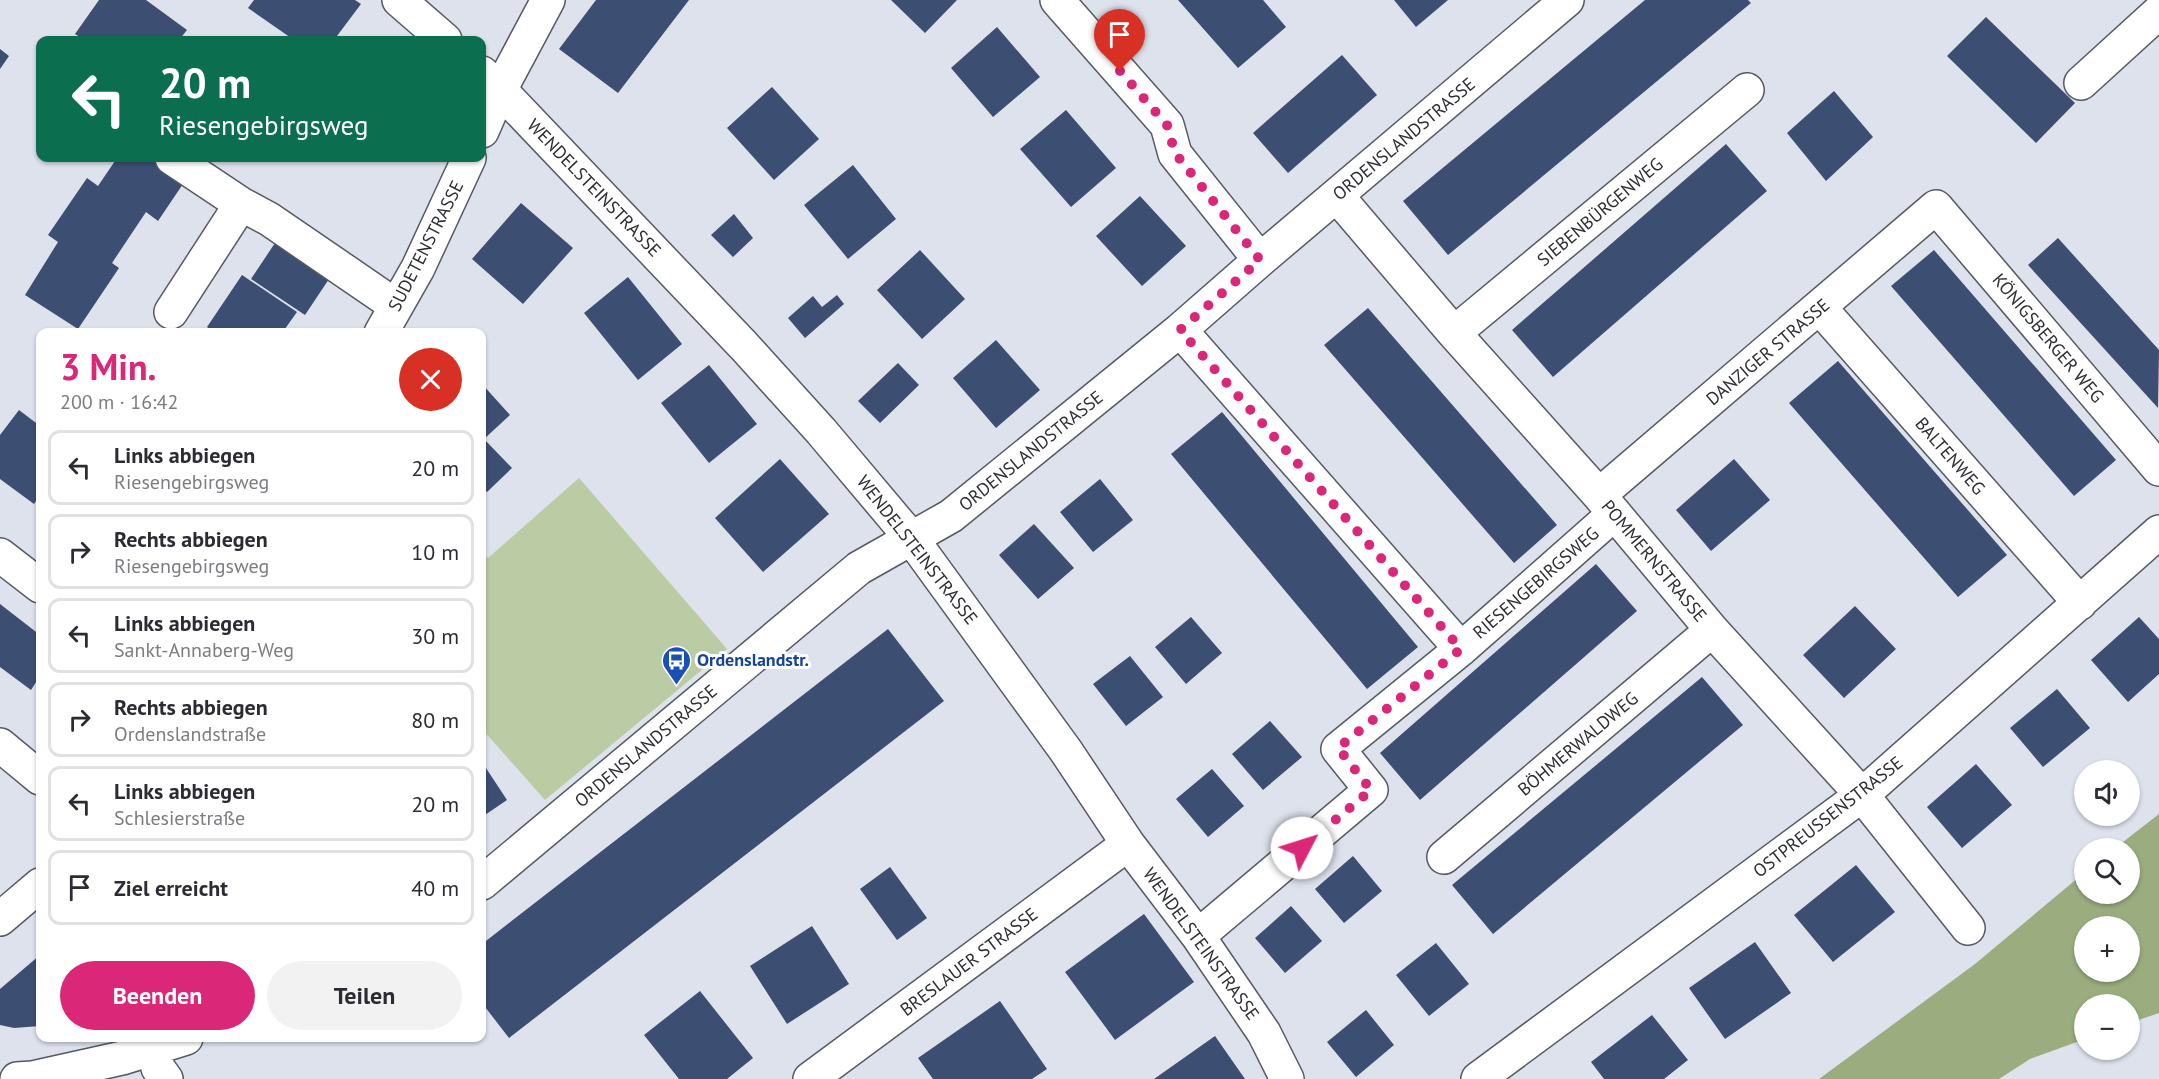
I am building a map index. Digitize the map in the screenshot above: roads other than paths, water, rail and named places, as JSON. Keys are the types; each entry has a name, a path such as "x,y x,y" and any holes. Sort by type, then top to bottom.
{"street":[{"path":"399,0 440,36"},
{"path":"486,109 491,82 549,0"},
{"path":"1057,0 1167,125 1175,153 1260,260"},
{"name":"ORDENSLANDSTRASSE","path":"486,880 859,568 951,516 1180,330 1567,0"},
{"path":"2080,83 2159,12"},
{"name":"WENDELSTEINSTRASSE","path":"491,82 744,346 827,438 912,539 1066,751 1128,844 1197,936 1264,1033 1287,1079"},
{"name":"SIEBENBÜRGENWEG","path":"1454,333 1747,90"},
{"path":"178,162 241,204 269,219 388,320"},
{"name":"SUDETENSTRASSE","path":"388,320 418,268 467,162"},
{"name":"POMMERNSTRASSE","path":"1337,196 1454,333 1607,504 1712,630 1862,795 1968,928"},
{"path":"171,312 241,204"},
{"name":"DANZIGER STRASSE","path":"1607,504 1820,309 1936,207"},
{"name":"KÖNIGSBERGER WEG","path":"1936,207 2159,469"},
{"name":"BALTENWEG","path":"1820,309 2080,603"},
{"path":"1180,330 1461,649"},
{"name":"RIESENGEBIRGSWEG","path":"1197,936 1371,790 1338,748 1461,649 1607,504"},
{"name":"OSTPREUSSENSTRASSE","path":"1478,1079 1862,795 2159,532"},
{"path":"0,555 36,583"},
{"name":"BÖHMERWALDWEG","path":"1444,857 1712,630"},
{"path":"0,745 36,775"},
{"name":"BRESLAUER STRASSE","path":"810,1079 1128,844"},
{"path":"0,919 36,888"},
{"path":"17,1079 32,1078 174,1042"},
{"path":"154,1049 158,1068 166,1079"}],"place":[{"name":"Ordenslandstr.","path":"676,686"}]}
